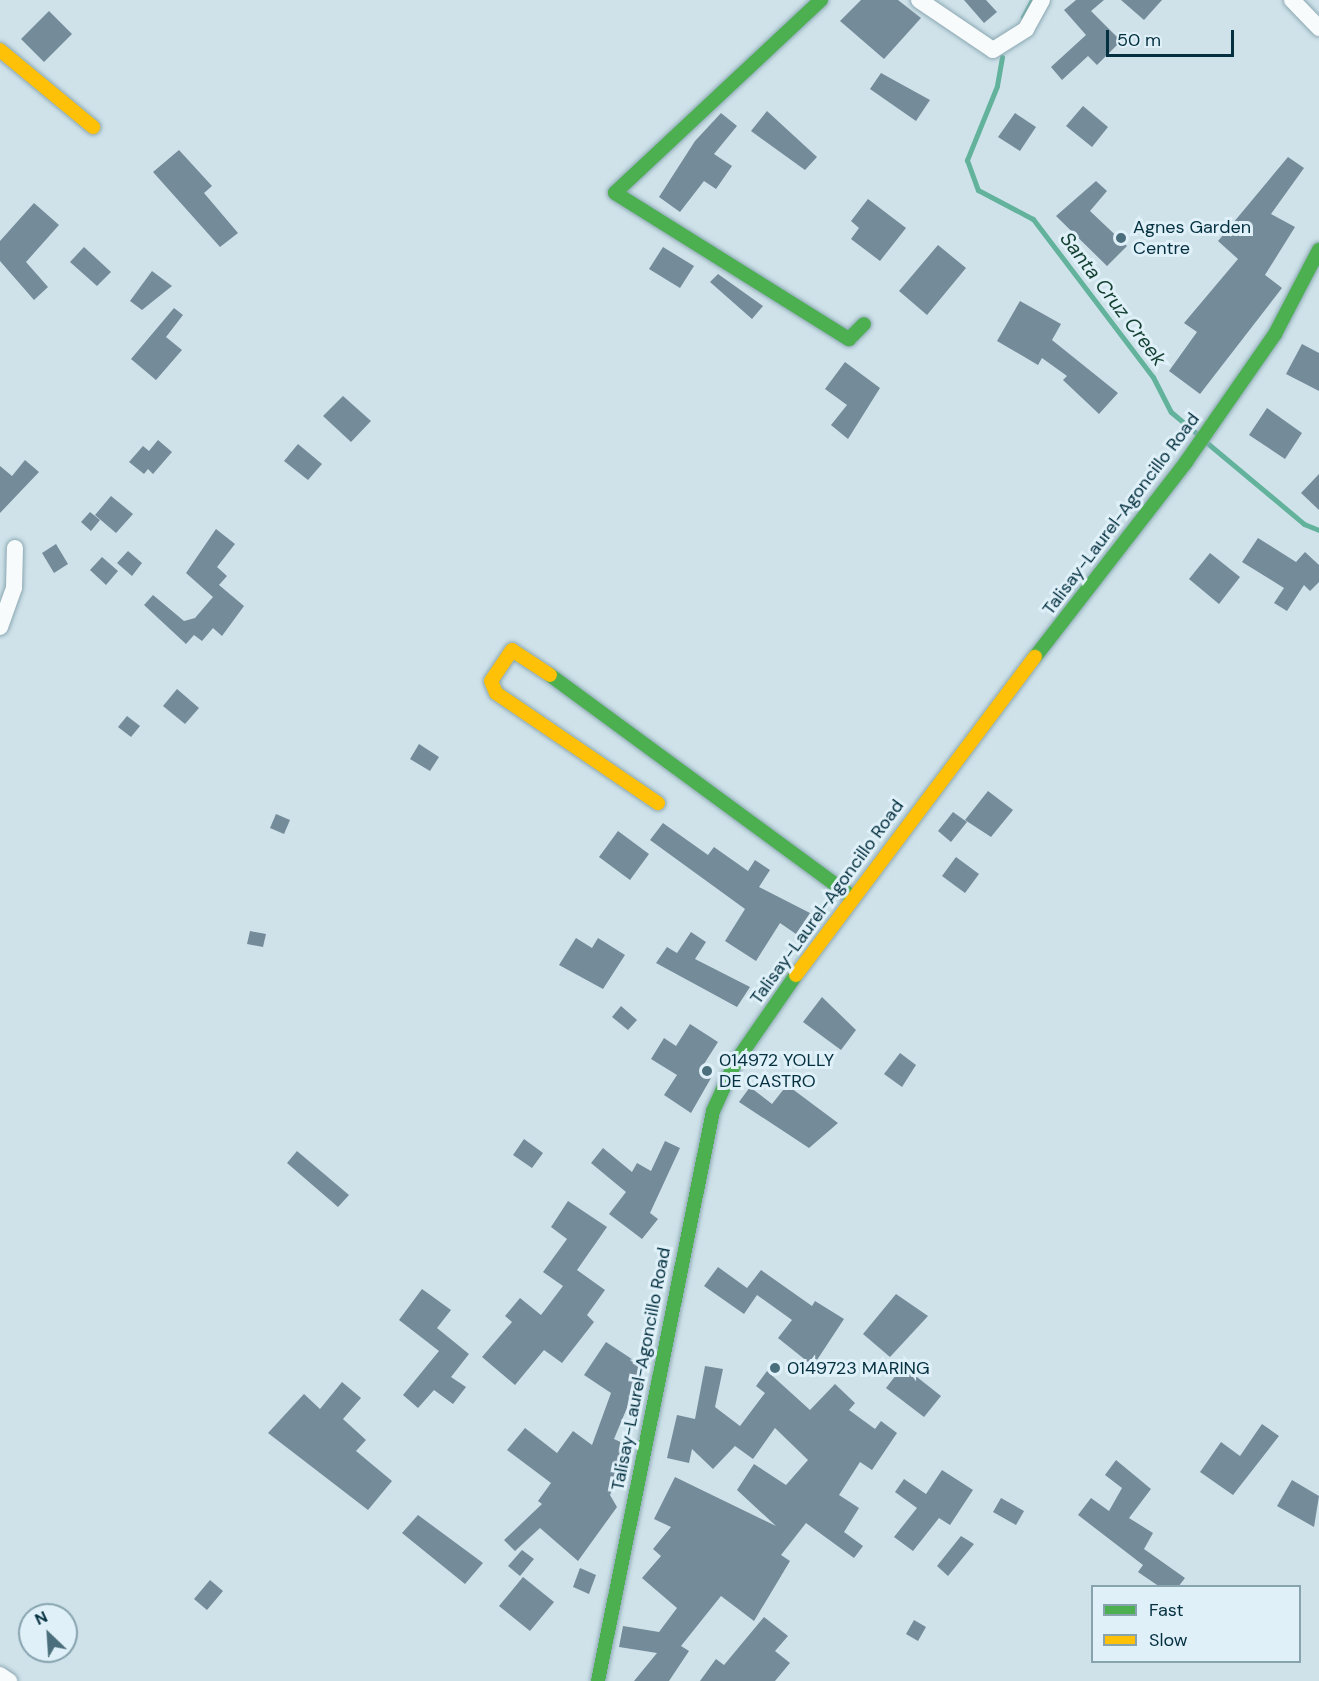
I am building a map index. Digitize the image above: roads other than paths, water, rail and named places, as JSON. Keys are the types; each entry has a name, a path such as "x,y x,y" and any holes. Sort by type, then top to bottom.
{"main road":[{"path":"821,0 615,193 849,339 864,324"},
{"path":"0,50 93,127"},
{"name":"Talisay-Laurel-Agoncillo Road","path":"598,1681 713,1111 741,1054 851,897 1186,462 1275,334 1319,250"},
{"path":"658,803 496,693 491,681 504,655 512,650 523,656 851,897"}],"street":[{"path":"919,0 993,50 1026,29 1042,0"},
{"path":"1292,0 1319,28"},
{"path":"0,627 14,588 15,548"},
{"path":"0,1675 9,1681"}],"waterway":[{"name":"Santa Cruz Creek","path":"1023,17 1032,0"},
{"name":"Santa Cruz Creek","path":"1002,57 997,86 967,160 978,190 1033,219 1153,377 1171,412 1197,434"},
{"name":"Santa Cruz Creek","path":"1206,442 1304,524 1319,530"}],"place":[{"name":"Agnes Garden Centre","path":"1121,238"},
{"name":"014972 YOLLY DE CASTRO","path":"707,1071"},
{"name":"0149723 MARING","path":"775,1368"}]}
